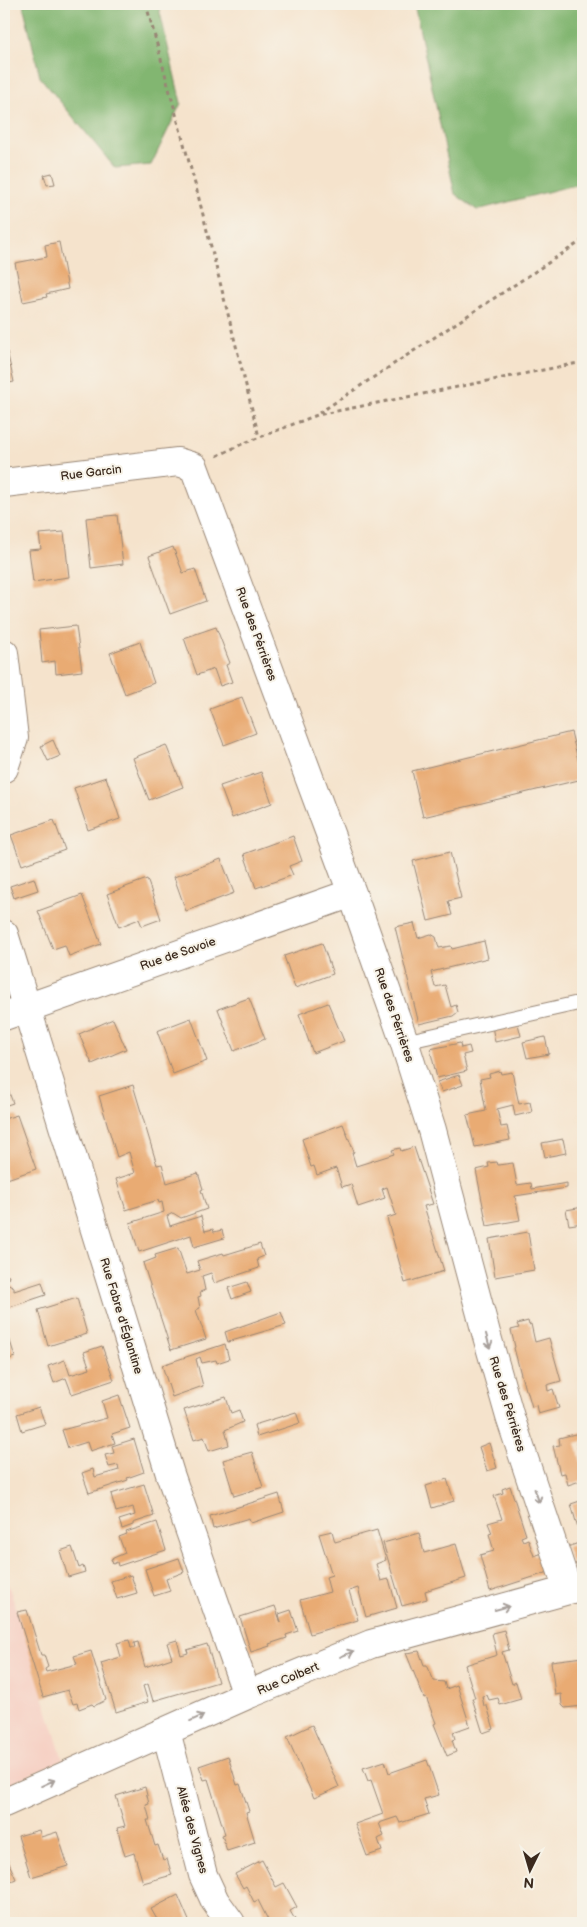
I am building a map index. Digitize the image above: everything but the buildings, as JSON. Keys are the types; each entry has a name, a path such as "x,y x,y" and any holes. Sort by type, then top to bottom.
{"street":[{"name":"Rue Garcin","path":"4,484 186,464"},
{"name":"Rue des Pérrières","path":"186,464 352,894 404,1042 432,1130 510,1418 576,1588"},
{"path":"4,654 14,738 4,768"},
{"name":"Rue de Savoie","path":"15,1012 352,894"},
{"name":"Rue Fabre d'Églantine","path":"4,934 15,1012 170,1474 247,1696"},
{"name":"Rue Colbert","path":"4,1803 247,1696 371,1644 576,1588"},
{"name":"Allée des Vignes","path":"166,1732 203,1875 215,1901 231,1923"}],"lane":[{"path":"404,1042 583,1002"}],"path":[{"path":"146,4 198,194 259,437"},
{"path":"317,415 583,240"},
{"path":"186,464 317,415 583,362"}],"shaded area":[{"path":"4,1571 63,1760 4,1786"}],"green space":[{"path":"23,4 158,4 181,103 151,165 115,168 40,77"},
{"path":"414,4 583,4 582,183 477,210 455,194"}]}
